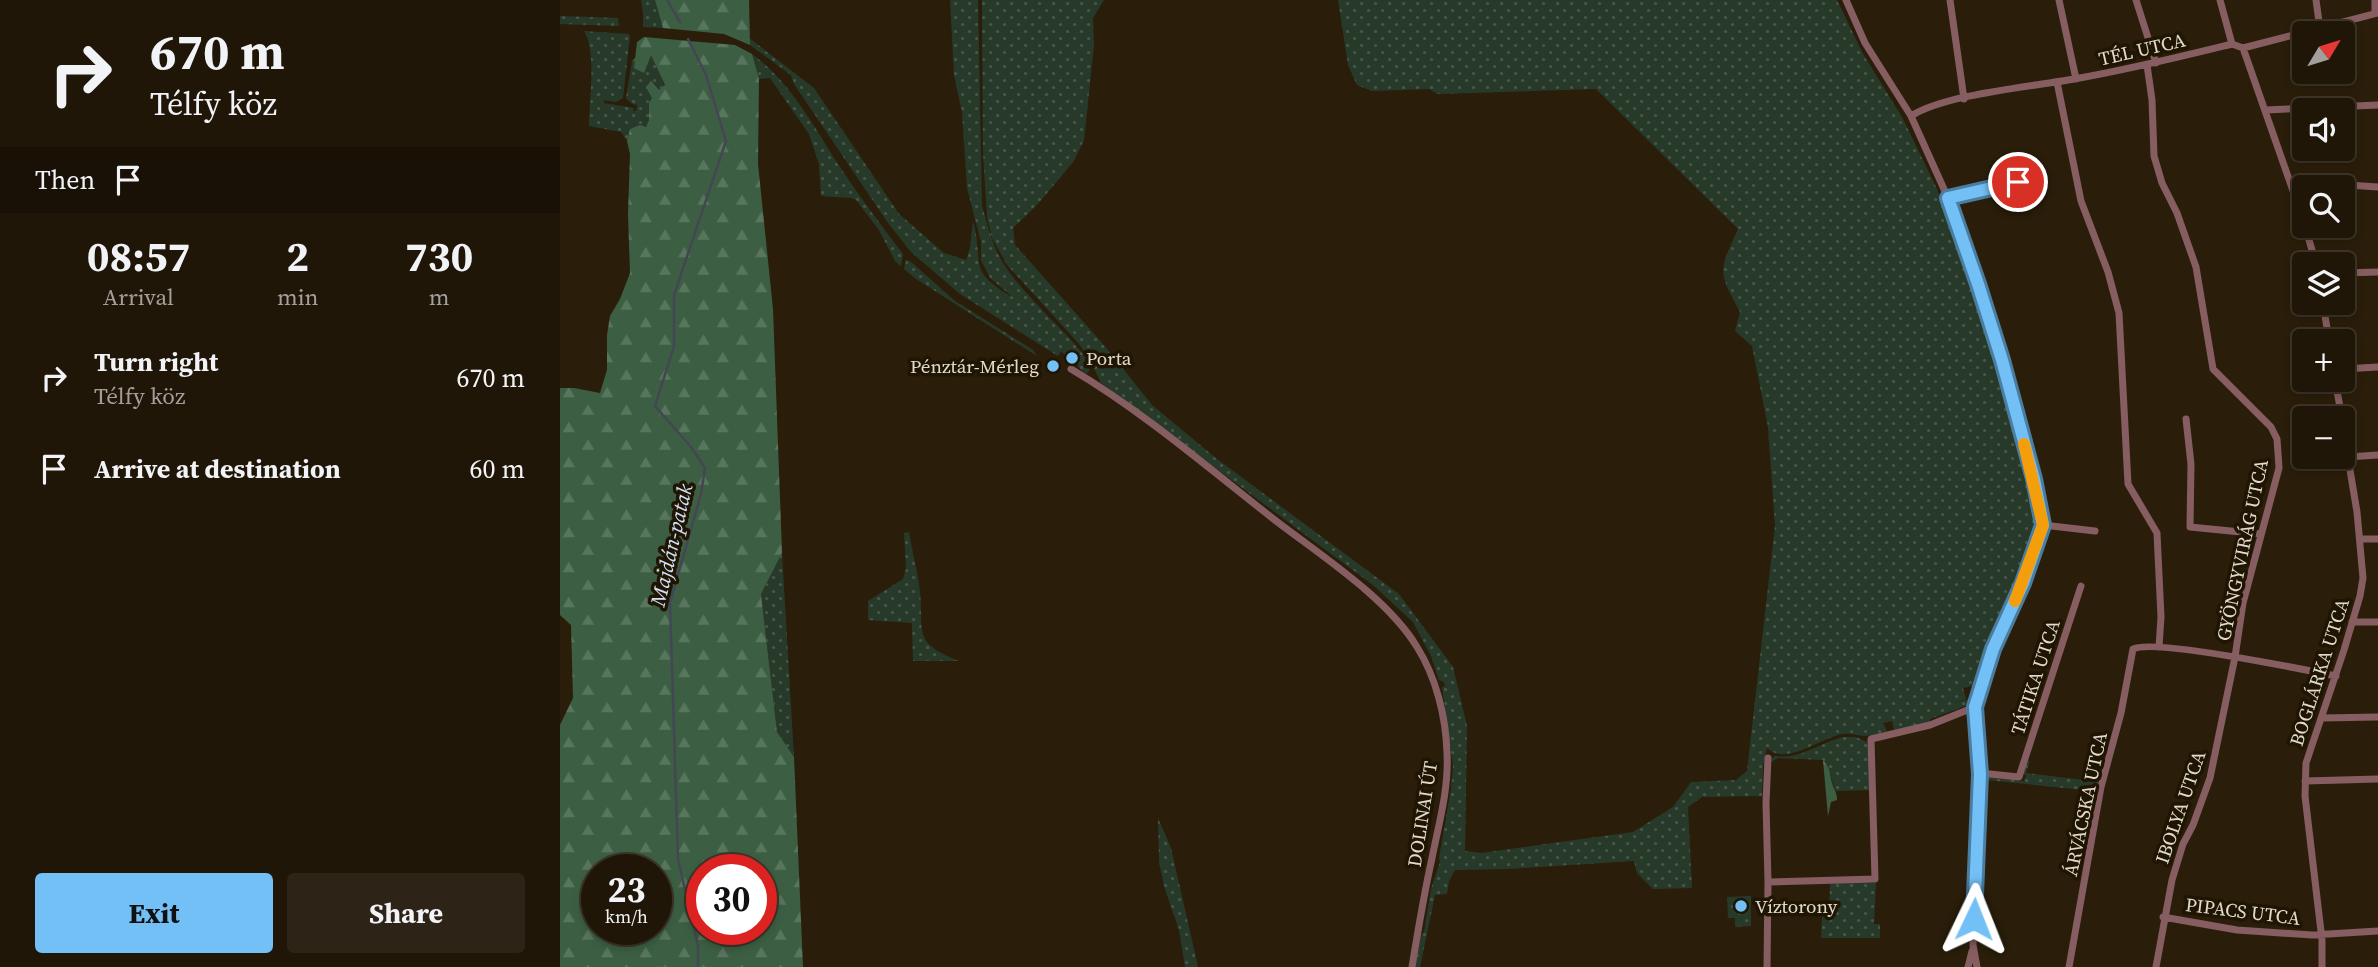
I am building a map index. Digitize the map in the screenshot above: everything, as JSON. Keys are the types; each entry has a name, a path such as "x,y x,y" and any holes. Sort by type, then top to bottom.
{"street":[{"path":"1846,0 1865,43 1911,116 1948,198 2002,360 2034,479 2043,525 2023,583 1996,641 1975,707 1980,774 1973,945 1968,967"},
{"path":"1951,0 1964,99"},
{"path":"2059,0 2076,79"},
{"path":"2136,0 2156,63"},
{"path":"2220,0 2232,44 2243,48 2292,36"},
{"path":"2316,0 2319,21"},
{"path":"2348,21 2377,13 2375,0"},
{"name":"TÉL UTCA","path":"1911,116 1929,107 1964,99 2147,65 2232,44"},
{"path":"2243,48 2292,187"},
{"name":"GYÖNGYVIRÁG UTCA","path":"2147,65 2152,100 2154,156 2196,267 2213,369 2272,427 2277,439 2279,468 2243,603 2235,657"},
{"path":"2057,82 2079,194 2108,272 2119,313 2128,484 2157,533 2161,617 2159,647 2235,657 2336,676"},
{"path":"2266,110 2378,105"},
{"path":"1948,198 2018,182"},
{"path":"2355,185 2378,187"},
{"path":"2355,273 2378,272"},
{"path":"2355,368 2378,367"},
{"name":"DOLINAI ÚT","path":"1071,369 1144,418 1352,580 1400,624 1417,646 1427,667 1441,711 1447,752 1446,780 1412,967"},
{"path":"2186,419 2191,464 2190,527 2261,534"},
{"path":"2355,457 2378,455"},
{"name":"BOGLÁRKA UTCA","path":"2322,967 2322,940 2305,781 2310,748 2336,676 2362,585 2360,539 2350,469"},
{"path":"2043,525 2095,531"},
{"path":"2360,539 2378,539"},
{"name":"TÁTIKA UTCA","path":"1980,774 2020,777 2081,586"},
{"path":"2352,622 2378,622"},
{"name":"ÁRVÁCSKA UTCA","path":"2069,967 2101,787 2121,713 2133,649 2139,646 2159,647"},
{"name":"IBOLYA UTCA","path":"2156,967 2163,917 2183,844 2210,778 2235,657"},
{"path":"1768,882 1875,879 1871,739 1930,725 1975,707"},
{"path":"2322,718 2378,717"},
{"path":"1767,967 1768,758"},
{"path":"2305,781 2378,779"},
{"name":"PIPACS UTCA","path":"2163,917 2237,930 2312,935 2378,931"},
{"path":"1973,945 1977,967"}],"green space":[{"path":"641,0 655,0 663,28 643,27"},
{"path":"655,0 749,0 750,45 724,34 663,28"},
{"path":"950,0 978,0 982,206 993,242 1013,276 1090,363 1086,374 1078,367 1077,357 1071,352 1066,356 1061,351 1058,356 960,294 911,252 888,223 794,84 791,75 750,45 749,38 814,88 899,214 944,253 966,260 973,221 983,273 1014,298 990,278 981,260 981,242 967,188 962,112 954,75"},
{"path":"982,0 1104,0 1093,18 1094,45 1084,140 1074,161 1037,205 1013,228 1015,245 1104,345 1152,405 1217,459 1399,594 1453,667 1467,726 1465,851 1481,853 1633,832 1673,807 1691,782 1736,780 1747,771 1775,526 1768,427 1752,346 1735,331 1740,312 1727,287 1723,270 1738,229 1596,89 1438,94 1429,89 1372,91 1357,85 1348,65 1338,0 1837,0 1863,54 1902,117 1937,189 1994,351 1997,353 2030,479 2034,501 2031,503 2040,526 2021,580 1977,685 1963,688 1966,699 1952,704 1975,697 1974,703 1930,719 1930,722 1894,730 1892,721 1883,723 1887,731 1868,736 1834,736 1794,753 1775,753 1767,748 1763,766 1762,796 1702,797 1688,807 1692,888 1653,889 1637,873 1634,861 1455,870 1449,881 1447,894 1435,895 1420,967 1415,967 1431,889 1440,862 1451,789 1453,766 1442,687 1445,686 1444,682 1439,680 1431,656 1413,622 1373,585 1101,383 1080,345 1007,265 992,238 987,217 983,153"},
{"path":"560,16 618,18 619,26 560,24"},
{"path":"584,31 630,36 623,98 616,102 604,100 604,103 634,108 633,111 636,111 637,105 626,98 632,61 635,58 635,68 651,54 665,86 649,103 649,120 646,127 630,129 627,141 621,132 589,126 591,64"},
{"path":"644,37 735,45 752,54 759,79 758,164 773,309 782,553 761,594 777,732 794,757 803,967 560,967 560,725 573,698 571,625 560,615 560,388 600,393 607,370 610,316 630,273 630,154 627,141 630,129 640,125 646,127 649,120 649,103 652,98 646,87 651,81 659,90 665,85 651,55 644,73 634,68 637,42"},
{"path":"752,54 779,79 802,107 849,181 903,254 901,266 895,261 879,230 856,200 821,196 819,164 809,134 770,78 759,79"},
{"path":"906,260 955,301 1033,350 1037,356 916,279 904,269"},
{"path":"909,532 919,584 923,635 934,648 959,661 913,661 912,623 868,620 868,601 903,579 906,568 904,533"},
{"path":"782,553 794,757 777,732 761,594"},
{"path":"1843,737 1856,737 1867,742 1870,749 1871,790 1836,791 1823,760 1770,760 1775,756 1793,756"},
{"path":"1823,760 1829,768 1837,797 1837,800 1831,802 1828,816"},
{"path":"2028,761 2026,773 2092,781 2095,775 2100,776 2095,799 2094,791 1987,780 1984,799 1986,777 2024,781 2026,776 2023,773"},
{"path":"1158,818 1171,848 1198,967 1185,967 1179,930 1164,886 1159,861"},
{"path":"1830,883 1876,883 1874,924 1880,924 1880,938 1821,938 1822,917 1829,915"},
{"path":"1751,896 1751,926 1735,927 1735,918 1728,918 1727,897"}],"waterway":[{"name":"Majdán-patak","path":"667,0 680,22"},
{"name":"Majdán-patak","path":"688,39 706,75 726,141 674,295 674,346 655,406 691,447 705,468 701,494 670,603 678,859 698,946 698,967"}],"slow traffic":[{"path":"2015,601 2043,525 2024,444"}],"place":[{"name":"Porta","path":"1072,358"},
{"name":"Pénztár-Mérleg","path":"1053,366"},
{"name":"Víztorony","path":"1741,906"}],"route":[{"path":"1974,919 1980,774 1975,707 1993,649 2023,583 2043,525 2034,479 2002,360 1948,198 2018,182"}]}
